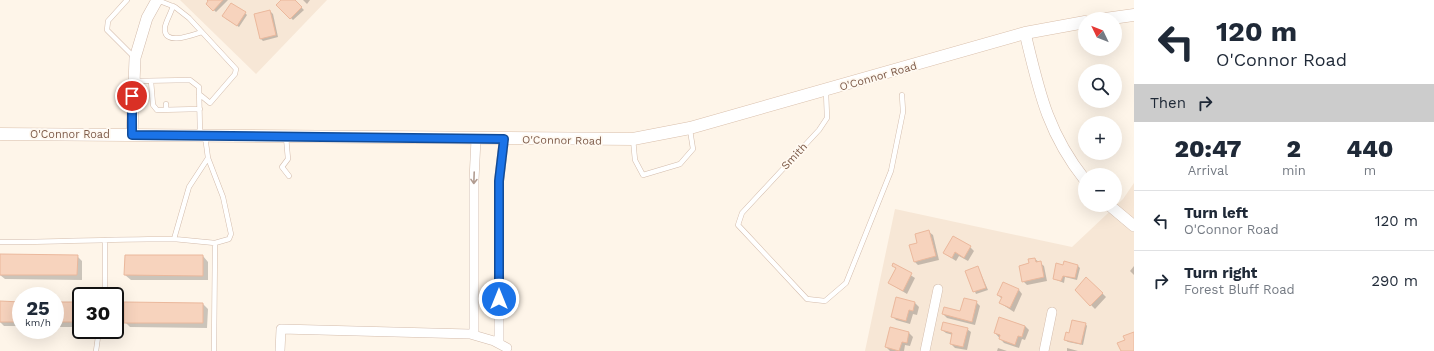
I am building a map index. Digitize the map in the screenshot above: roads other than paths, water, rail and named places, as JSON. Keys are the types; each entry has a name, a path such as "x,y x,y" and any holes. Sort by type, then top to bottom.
{"main road":[{"path":"1122,17 1134,15"},
{"name":"O'Connor Road","path":"0,134 476,139 633,139 690,128 826,91 1025,33 1078,23"}],"street":[{"path":"132,135 135,58 147,18 157,0"},
{"path":"1025,33 1037,89 1046,114 1068,157 1078,171"},
{"path":"474,335 474,180 476,139"},
{"path":"280,351 281,329 474,335 503,346 499,181 504,139"},
{"path":"1117,212 1134,226"},
{"path":"925,351 938,289"},
{"path":"1044,351 1052,312"}],"lane":[{"path":"127,0 108,21 107,30 135,58"},
{"path":"157,0 173,6 189,18 236,68 235,74 210,103 199,94"},
{"path":"173,6 165,27 165,33 168,37 173,39 202,32"},
{"path":"0,242 85,242 105,240 174,239 215,243 229,239 230,225 223,197 208,158 202,136 198,87 190,80 133,81"},
{"path":"151,81 153,105 157,110 180,107 200,108"},
{"path":"165,81 165,88"},
{"path":"179,81 179,88"},
{"name":"Smith","path":"826,91 827,118 819,130 742,213 738,225 807,299 825,301 846,283 891,171 903,112 902,95"},
{"path":"166,104 166,110"},
{"path":"633,139 635,160 642,175 680,164 693,149 690,128"},
{"path":"286,137 288,158 282,167 289,176"},
{"path":"174,239 189,187 208,158"},
{"path":"105,240 106,287"},
{"path":"214,351 215,243"},
{"path":"96,351 98,339"}]}
